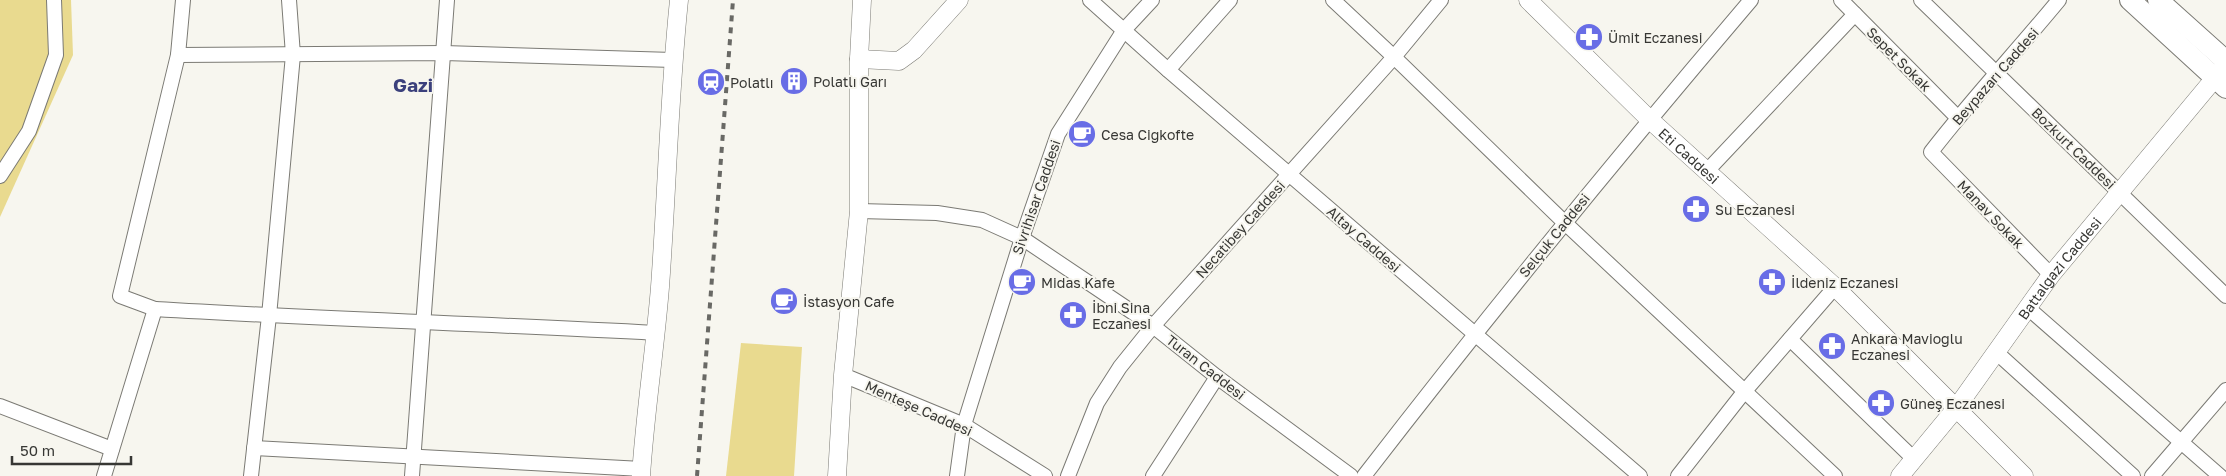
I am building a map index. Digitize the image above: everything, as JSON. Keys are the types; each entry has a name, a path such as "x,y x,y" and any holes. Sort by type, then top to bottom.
{"main road":[{"path":"2130,0 2223,77"},
{"path":"2158,0 2226,61"}],"street":[{"path":"0,176 29,131 56,55 54,0"},
{"path":"182,0 178,55 120,296 155,309 269,316 424,321 656,333"},
{"path":"251,476 269,316 293,55 289,0"},
{"path":"412,476 447,0"},
{"path":"254,448 642,473 644,428 656,333 673,60 680,0"},
{"path":"837,476 843,375 859,211 859,59 862,0"},
{"path":"859,59 898,61 914,50 959,0"},
{"name":"Altay Caddesi","path":"1090,0 1288,174 1640,476"},
{"name":"Sivrihisar Caddesi","path":"958,476 964,425 1022,238 1058,134 1124,30 1152,0"},
{"path":"1168,70 1230,0"},
{"path":"1333,0 1394,56 1564,222 1835,476"},
{"name":"Necatibey Caddesi","path":"1068,476 1097,403 1120,367 1153,326 1394,56 1441,0"},
{"name":"Eti Caddesi","path":"1528,0 1649,119 1835,287 2024,476"},
{"name":"Selçuk Caddesi","path":"1364,476 1473,334 1564,222 1751,0"},
{"name":"Sepet Sokak","path":"1841,0 1958,118"},
{"name":"Bozkurt Caddesi","path":"1921,0 2226,296"},
{"name":"Beypazarı Caddesi","path":"1931,152 2059,0"},
{"path":"1707,171 1855,14"},
{"path":"178,55 444,53 673,60"},
{"name":"Battalgazi Caddesi","path":"1900,476 1957,407 2051,275 2120,192 2223,77"},
{"name":"Manav Sokak","path":"1931,152 2051,275"},
{"name":"Turan Caddesi","path":"859,211 937,213 982,220 1022,238 1153,326 1217,377 1351,476"},
{"path":"1678,476 1744,392 1835,287"},
{"path":"2028,308 2220,476"},
{"path":"104,476 155,309"},
{"path":"1790,339 1914,459"},
{"path":"1996,352 2133,476"},
{"name":"Menteşe Caddesi","path":"843,375 964,425 1045,476"},
{"path":"1153,476 1217,377"},
{"path":"2152,476 2226,390"},
{"path":"0,406 112,449"}],"shaded area":[{"path":"0,0 71,0 73,55 0,217"},
{"path":"741,343 802,347 794,476 726,476"}],"railway":[{"path":"697,476 733,0"}],"place":[{"name":"Ümit Eczanesi","path":"1589,37"},
{"name":"Polatlı Garı","path":"794,81"},
{"name":"Polatlı","path":"711,82"},
{"name":"Cesa Cigkofte","path":"1082,134"},
{"name":"Su Eczanesi","path":"1696,209"},
{"name":"Midas Kafe","path":"1022,282"},
{"name":"İldeniz Eczanesi","path":"1772,282"},
{"name":"İstasyon Cafe","path":"784,301"},
{"name":"İbni Sina Eczanesi","path":"1073,315"},
{"name":"Ankara Mavioğlu Eczanesi","path":"1832,346"},
{"name":"Güneş Eczanesi","path":"1881,403"}],"district":[{"name":"Gazi","path":"413,84"}]}
